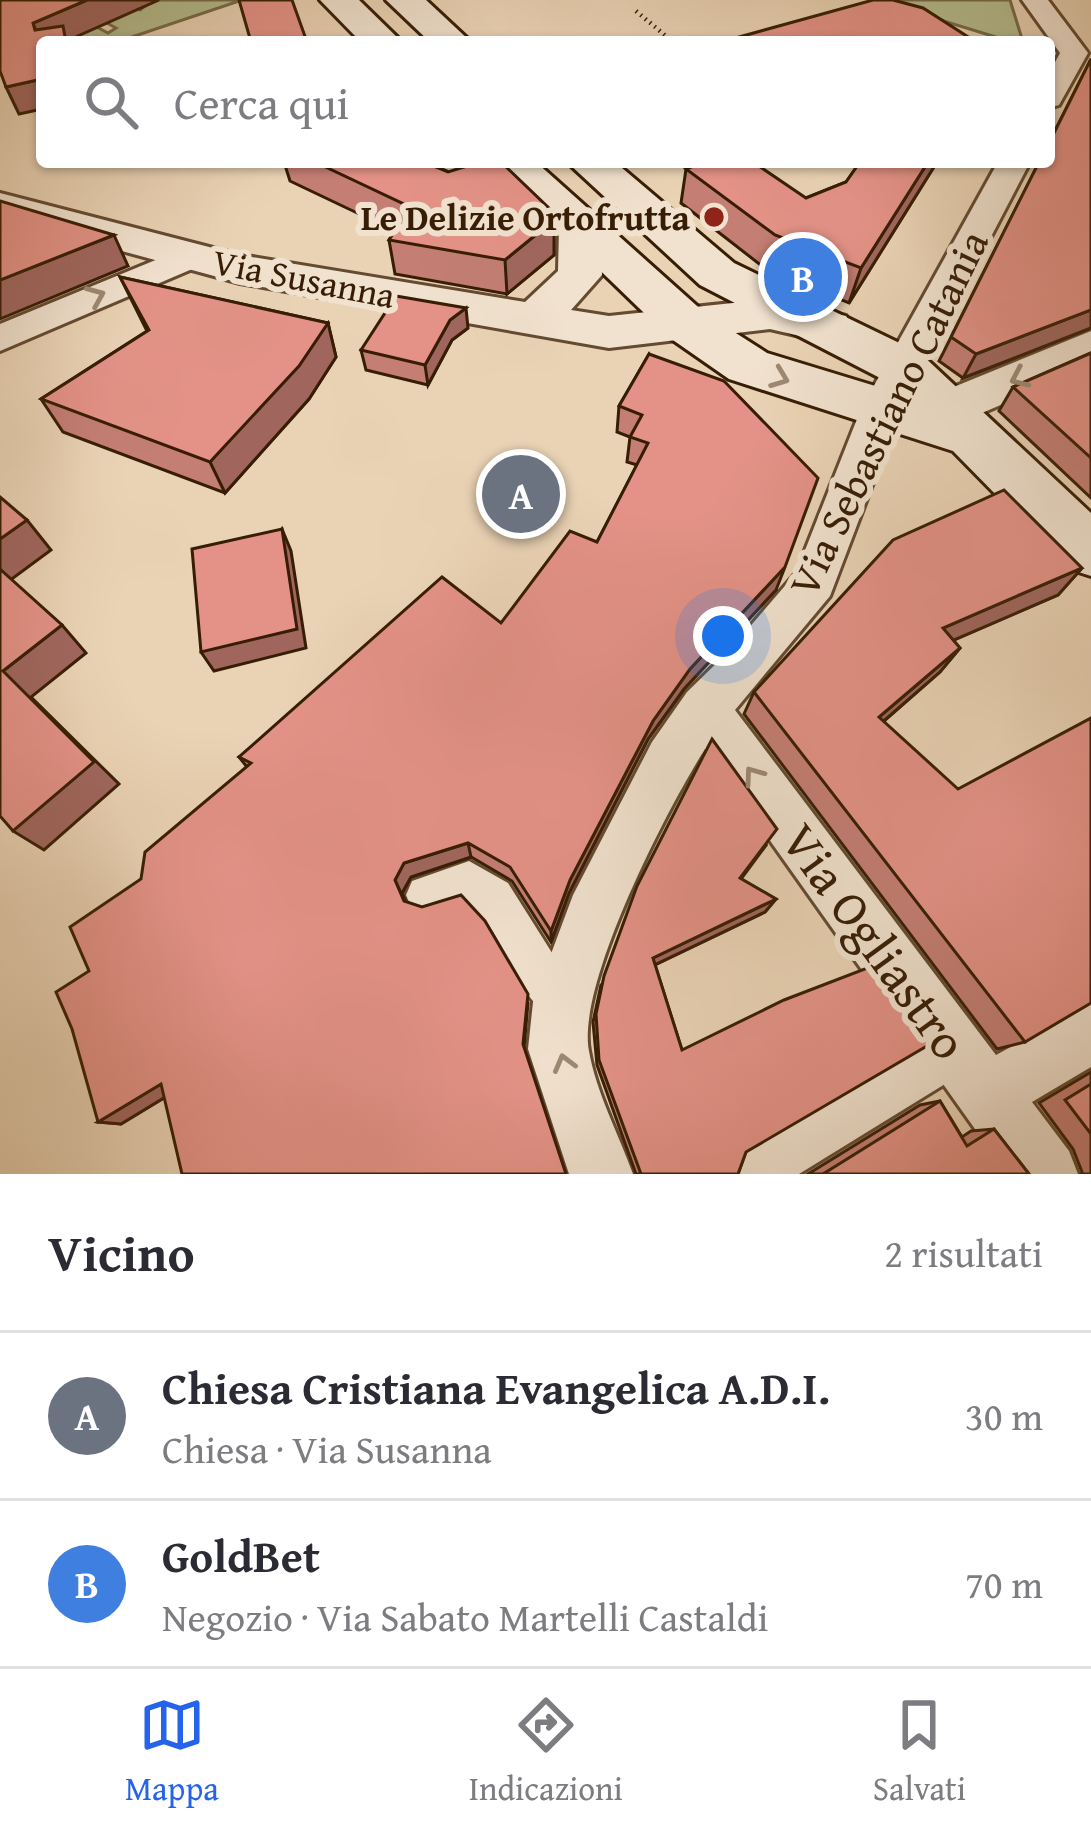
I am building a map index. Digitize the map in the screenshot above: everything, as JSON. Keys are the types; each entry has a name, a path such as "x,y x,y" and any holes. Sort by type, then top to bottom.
{"main road":[{"path":"338,0 376,36"},
{"path":"404,0 445,36"},
{"path":"516,168 688,326 748,366 891,387"},
{"path":"596,168 717,274 830,327 891,387 961,423 1091,551"}],"street":[{"path":"1035,0 1083,53 1055,91"},
{"name":"Via Sebastiano Catania","path":"601,1174 558,1049 562,1001 593,915 670,758 704,707 745,667 814,583 891,387 1011,168"},
{"name":"Via Susanna","path":"1,206 240,269 609,332 770,314 830,327"},
{"path":"534,320 580,275 580,228"},
{"path":"0,338 192,256"},
{"path":"961,423 1091,347"},
{"name":"Via Ogliastro","path":"704,707 1046,1174"},
{"path":"426,895 469,881 494,897 521,946 562,1001"},
{"path":"755,1174 971,1073 1091,1033"}],"path":[{"path":"636,10 666,36"}],"green space":[{"path":"153,0 242,0 135,36 57,36 87,22 108,33 116,28 96,17 123,1 140,10"},
{"path":"875,0 1010,0 1021,36 992,36"}],"building":[{"path":"87,0 33,23 35,30 63,26 65,36 36,36 36,80 6,87 0,71 0,1"},
{"path":"239,0 292,0 305,36 249,36"},
{"path":"873,0 893,0 923,8 967,36 743,36"},
{"path":"1091,59 1091,310 976,354 951,337 1036,168 1055,168 1055,131"},
{"path":"328,168 438,168 448,172 507,168 554,213 554,220 505,260 389,240 410,207"},
{"path":"762,168 806,198 846,182 856,168 924,168 861,268 775,235 686,169"},
{"path":"0,201 114,235 0,280"},
{"path":"120,277 328,323 299,366 210,462 41,399 149,330"},
{"path":"396,296 466,308 450,320 425,365 361,350"},
{"path":"1091,353 1091,458 1013,387"},
{"path":"649,354 724,381 818,478 785,567 690,669 653,721 570,880 551,931 510,867 468,843 404,863 395,880 404,901 422,907 461,895 485,921 528,994 523,1044 566,1174 182,1174 161,1084 98,1122 72,1029 56,992 89,971 70,927 141,879 145,852 251,763 239,757 442,577 501,623 570,531 597,542 648,443 630,437 642,415 619,406"},
{"path":"1004,490 1082,568 943,628 960,648 879,717 958,789 1091,718 1091,1003 1025,1042 754,692 893,540"},
{"path":"0,497 27,520 0,539"},
{"path":"282,529 297,629 201,652 192,549"},
{"path":"0,569 62,625 3,671 94,762 13,831 0,816"},
{"path":"712,739 777,829 740,878 776,899 653,958 682,1050 784,1000 875,965 932,1043 746,1152 738,1174 641,1174 599,1060 596,1014 604,976 637,886"},
{"path":"1091,1084 1091,1134 1065,1100"},
{"path":"940,1101 967,1146 994,1129 1029,1174 823,1174"}],"place":[{"name":"Le Delizie Ortofrutta","path":"714,217"},
{"name":"GoldBet","path":"803,277"},
{"name":"Chiesa Cristiana Evangelica A.D.I.","path":"521,494"}]}
